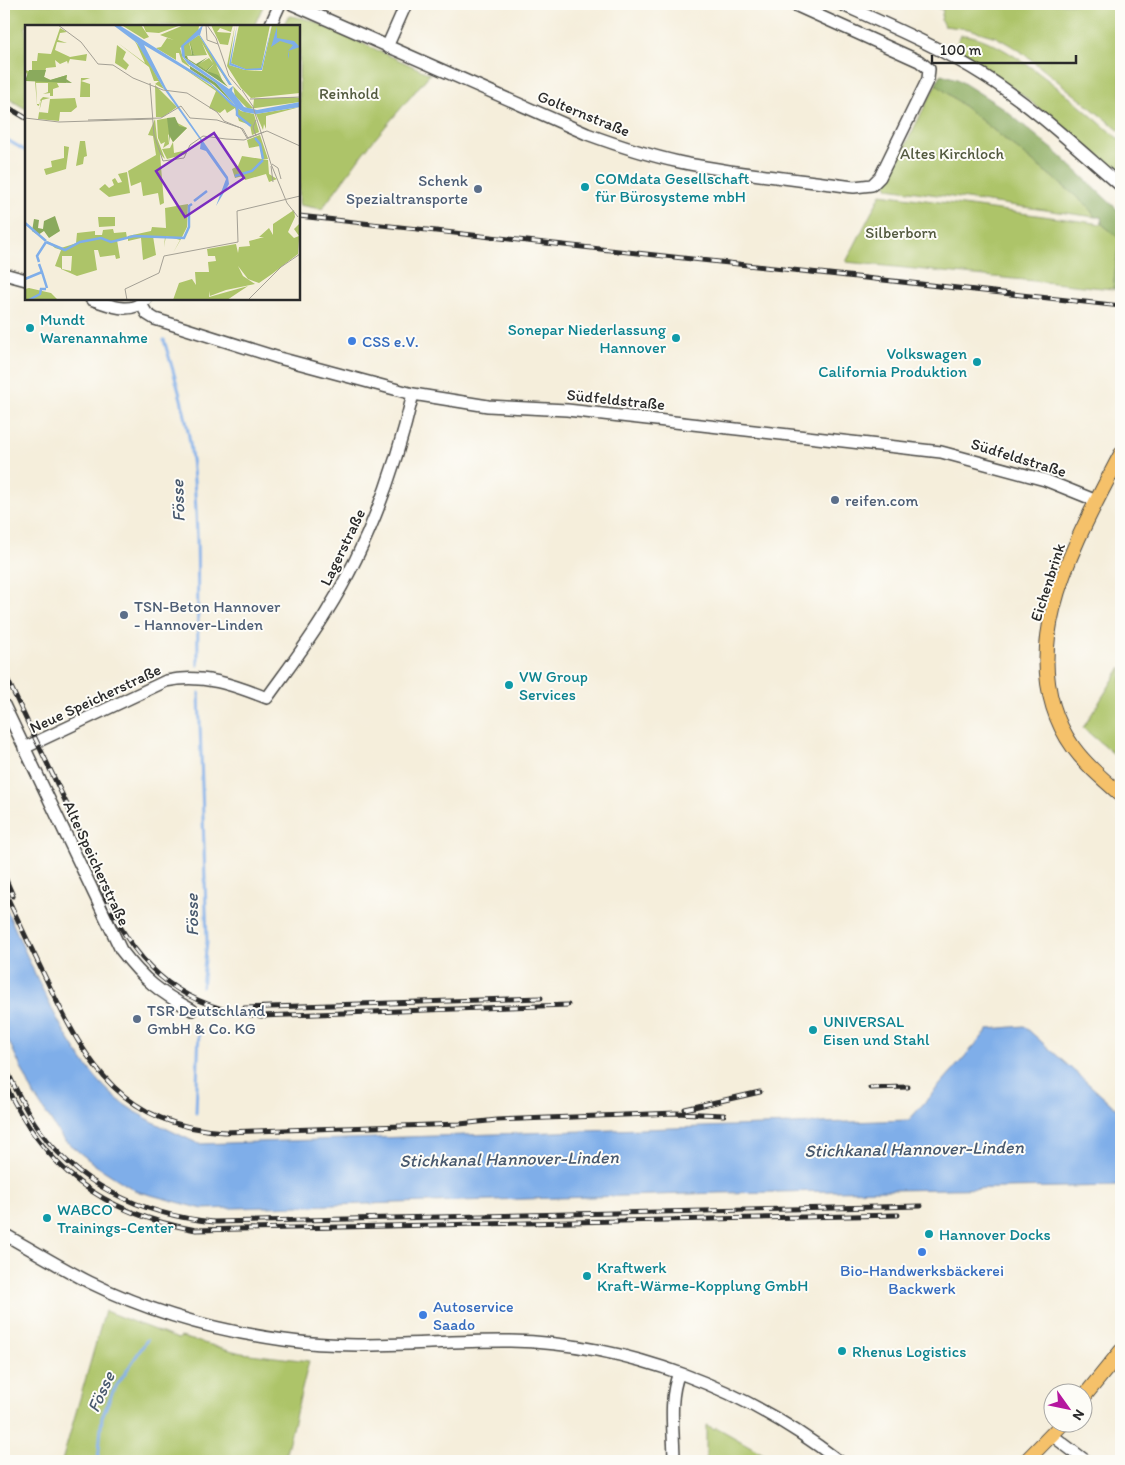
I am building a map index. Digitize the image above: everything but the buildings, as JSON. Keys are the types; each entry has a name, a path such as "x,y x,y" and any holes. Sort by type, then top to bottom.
{"main road":[{"name":"Eichenbrink","path":"1121,454 1074,551 1052,611 1046,653 1053,706 1067,738 1097,774 1121,795"},
{"path":"1092,1386 1121,1350"},
{"path":"1038,1461 1056,1432"},
{"path":"1026,1461 1053,1436"}],"street":[{"path":"270,25 280,4"},
{"name":"Golternstraße","path":"292,4 587,134 627,148 680,162 854,187 872,185 880,178 928,79 929,69 919,61 793,4"},
{"path":"387,47 406,4"},
{"path":"841,4 928,43 985,76 1031,109 1121,186"},
{"path":"4,274 25,280"},
{"path":"95,300 129,309 144,301"},
{"name":"Südfeldstraße","path":"144,301 147,314 164,322 279,358 412,394 488,406 576,411 941,452 1045,480 1097,501"},
{"name":"Lagerstraße","path":"267,698 327,612 352,567 387,488 403,436 412,394"},
{"name":"Neue Speicherstraße","path":"24,748 176,679 206,678 237,686 267,698"},
{"name":"Alte Speicherstraße","path":"4,705 121,950 140,975 162,994 192,1010"},
{"path":"4,1234 112,1292 184,1319 224,1330 314,1343 512,1341 562,1346 625,1357 679,1373 731,1394 783,1422 839,1461"},
{"path":"674,1461 673,1408 675,1383 679,1373"},
{"path":"1053,1436 1086,1461"}],"green space":[{"path":"4,4 264,4 254,25 25,25 25,108 4,96"},
{"path":"927,4 1121,4 1121,132 1019,50 996,37 969,29 944,26 941,20 943,10"},
{"name":"Reinhold","path":"291,16 311,20 430,74 363,153 322,209 300,205 300,25 284,25 287,18"},
{"path":"961,35 978,38 999,47 1021,60 1121,141 1121,174 1021,94 953,50"},
{"path":"941,74 957,79 1000,106 1055,151 1121,213 1121,290 1113,289 1119,238 1102,224 1101,217 1095,217 1087,205 936,84"},
{"name":"Altes Kirchloch","path":"936,84 1087,205 1095,217 888,188 886,184"},
{"name":"Silberborn","path":"881,194 1102,224 1119,238 1113,289 846,262"},
{"path":"1121,667 1121,760 1083,728"},
{"path":"105,1311 178,1339 181,1337 241,1353 309,1361 284,1461 62,1461"},
{"path":"706,1425 715,1429 716,1427 776,1461 706,1461"}],"water":[{"name":"Stichkanal Hannover-Linden","path":"4,904 54,1013 86,1065 105,1087 125,1105 152,1121 199,1144 909,1120 989,1029 1024,1026 1121,1113 1121,1186 719,1193 203,1209 136,1191 95,1165 63,1139 34,1095 4,1031"}],"waterway":[{"name":"Fösse","path":"4,138 25,150"},
{"name":"Fösse","path":"164,340 185,417 193,471 197,554 198,665"},
{"name":"Fösse","path":"199,693 207,941 202,987"},
{"name":"Fösse","path":"196,1113 199,1029"},
{"name":"Fösse","path":"98,1461 102,1417 113,1391 147,1340"}],"railway":[{"path":"4,105 25,117"},
{"path":"300,216 1121,306"},
{"path":"4,672 84,840 108,903 120,927 150,967 188,995 210,1005 234,1012 261,1016 568,1005"},
{"path":"4,875 13,896"},
{"path":"4,890 63,1014 95,1066 114,1087 135,1104 160,1118 190,1127 225,1132 460,1124 497,1120 676,1113 724,1115"},
{"path":"244,1008 541,998"},
{"path":"4,1064 34,1122 50,1144 69,1163 112,1193 136,1204 187,1218 214,1222 921,1206"},
{"path":"4,1082 20,1113 38,1139 57,1163 79,1182 104,1199 131,1212 196,1230 898,1215"},
{"path":"870,1088 908,1087"},
{"path":"685,1109 760,1092"}],"place":[{"name":"COMdata Gesellschaft für Bürosysteme mbH","path":"585,187"},
{"name":"Schenk Spezialtransporte","path":"478,189"},
{"name":"Mundt Warenannahme","path":"30,328"},
{"name":"Sonepar Niederlassung Hannover","path":"676,338"},
{"name":"CSS e.V.","path":"352,341"},
{"name":"Volkswagen California Produktion","path":"977,362"},
{"name":"reifen.com","path":"835,500"},
{"name":"TSN-Beton Hannover - Hannover-Linden","path":"124,615"},
{"name":"VW Group Services","path":"509,685"},
{"name":"TSR Deutschland GmbH & Co. KG","path":"137,1019"},
{"name":"UNIVERSAL Eisen und Stahl","path":"813,1030"},
{"name":"WABCO Trainings-Center","path":"47,1218"},
{"name":"Hannover Docks","path":"929,1234"},
{"name":"Bio-Handwerksbäckerei Backwerk","path":"922,1252"},
{"name":"Kraftwerk Kraft-Wärme-Kopplung GmbH","path":"587,1276"},
{"name":"Autoservice Saado","path":"423,1315"},
{"name":"Rhenus Logistics","path":"842,1351"}]}
